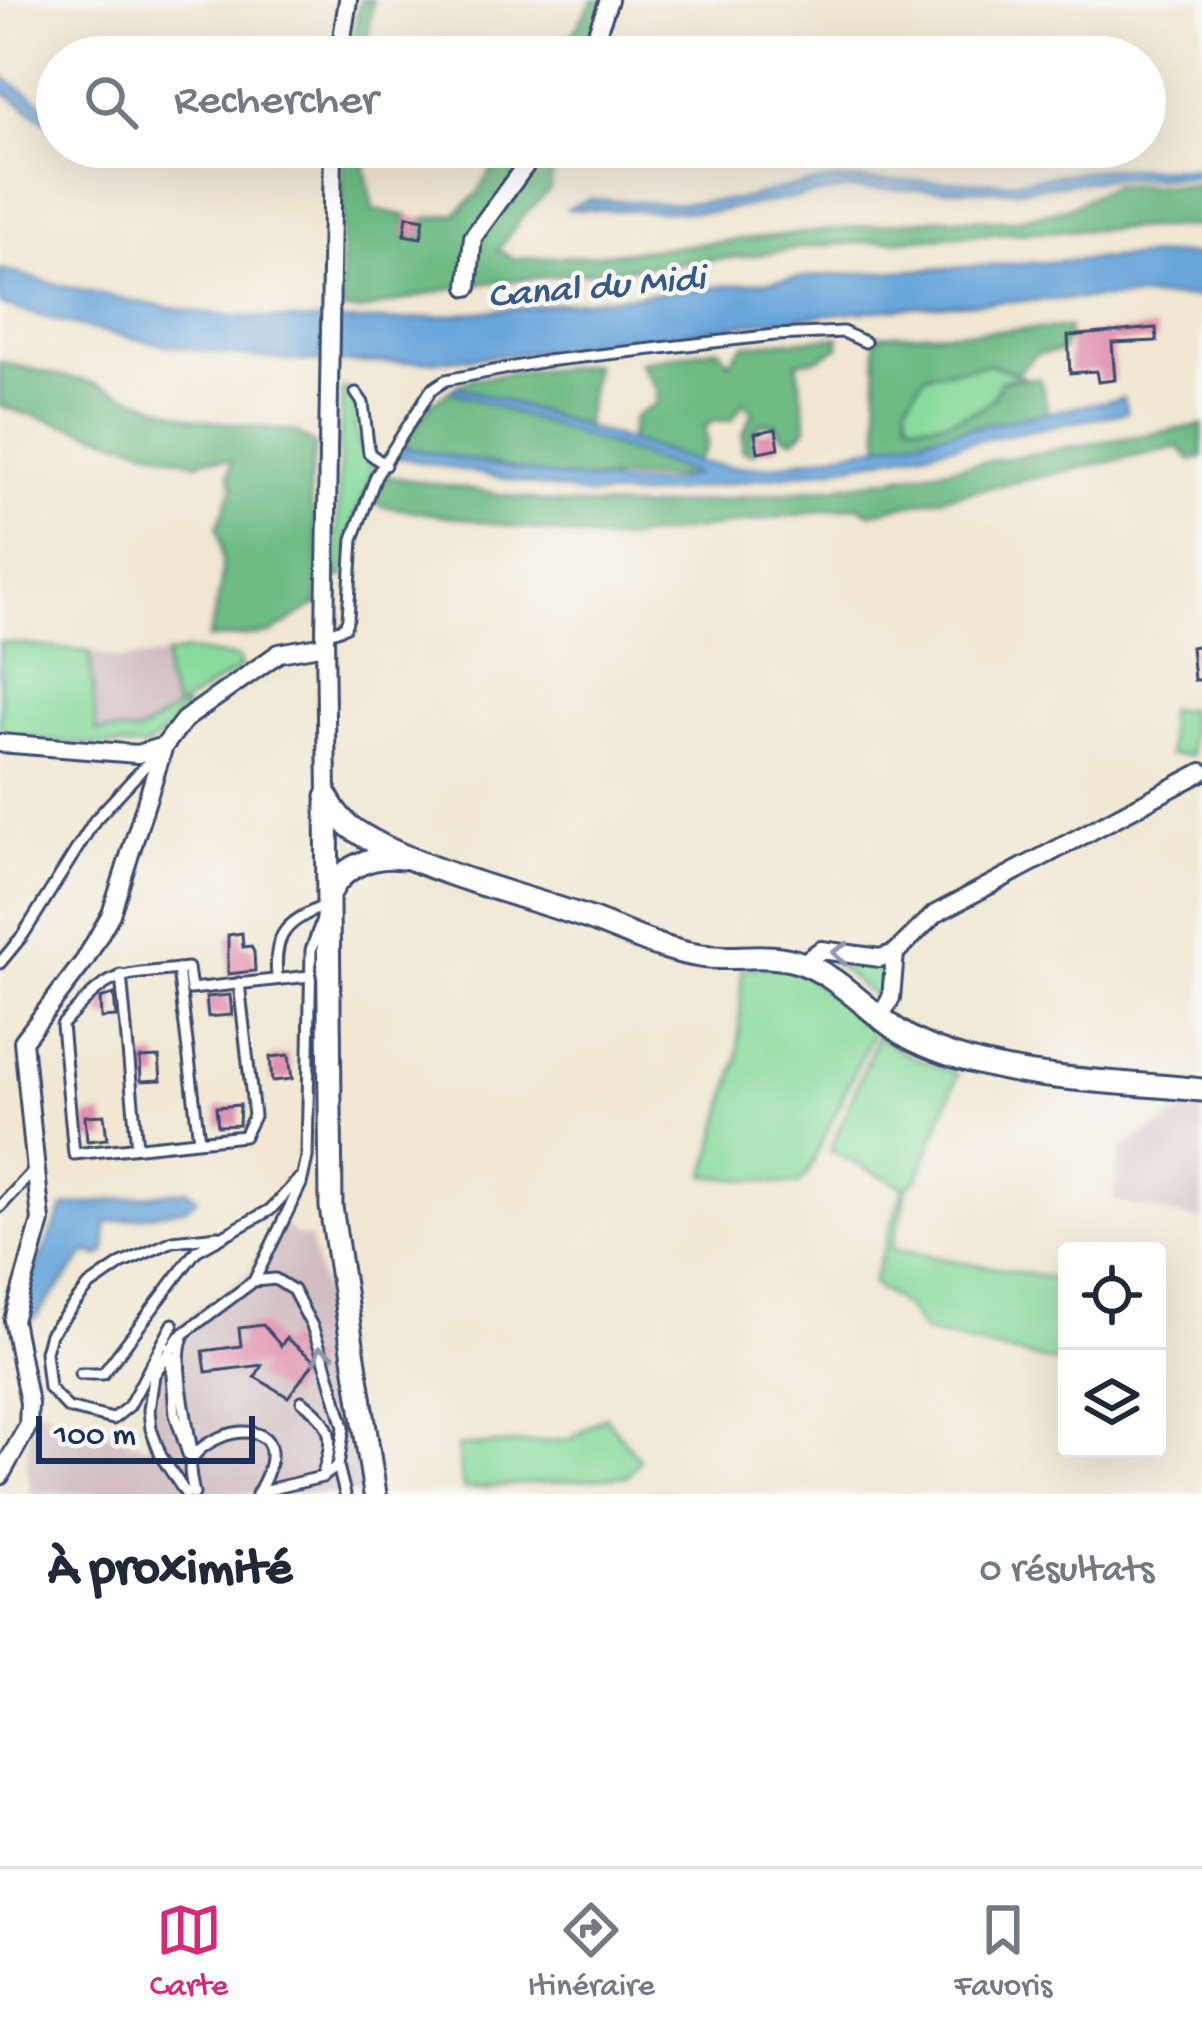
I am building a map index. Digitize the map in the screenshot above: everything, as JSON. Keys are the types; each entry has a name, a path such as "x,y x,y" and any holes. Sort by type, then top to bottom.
{"street":[{"path":"343,36 349,0"},
{"path":"596,36 609,0"},
{"path":"333,168 325,640 332,1207 375,1494"},
{"path":"468,287 472,237 523,168"},
{"path":"0,1476 28,1426 13,1320 41,1221 23,1042 85,961 111,914 164,746 184,720 279,653 325,640"},
{"path":"0,743 137,754 164,746"},
{"path":"803,963 821,950 880,958 896,953 935,914 1202,772"},
{"path":"327,797 339,818 414,859 702,956 774,956 803,963 916,1041 1021,1071 1202,1090"},
{"path":"327,850 339,841 381,844"},
{"path":"327,850 340,862 390,856 414,859"},
{"path":"328,901 333,885 365,862"},
{"path":"879,1019 891,998 896,953"}],"lane":[{"path":"325,640 345,627 352,539 376,476 431,390 446,380 474,372 799,334 843,332 865,342"},
{"path":"356,393 366,417 369,453 385,465"},
{"path":"0,963 94,820 164,746"},
{"path":"190,1494 161,1456 149,1410 154,1375 185,1332 254,1281 303,1175 308,1157 311,950 328,901"},
{"path":"277,978 279,938 294,919 328,901"},
{"path":"239,983 254,1116 244,1136 74,1154 62,1025 98,984 121,974 188,968 191,989 277,978 310,976"},
{"path":"178,969 199,1140"},
{"path":"121,974 137,1147"},
{"path":"0,1207 36,1167"},
{"path":"80,1374 103,1374 196,1251 271,1210 303,1175"},
{"path":"173,1324 129,1406 113,1419 68,1408 49,1388 45,1352 50,1334 89,1286 121,1264 173,1241 218,1236"},
{"path":"254,1281 275,1279 292,1289 312,1326 344,1427 338,1466 345,1494"},
{"path":"185,1332 178,1346 192,1461 190,1494"},
{"path":"170,1348 175,1414 192,1461"},
{"path":"302,1400 322,1416 331,1432 322,1477"},
{"path":"192,1461 208,1445 235,1435 254,1432 265,1437 272,1449 271,1471 258,1494"},
{"path":"258,1494 268,1486 322,1477 338,1466"}],"shaded area":[{"path":"90,652 122,660 166,655 165,677 176,709 139,733 96,731"},
{"path":"1189,1109 1202,1109 1202,1221 1114,1201 1122,1148"},
{"path":"277,1218 297,1236 310,1238 338,1351 361,1494 31,1494 27,1466 31,1406 148,1447 149,1375 179,1324 249,1273"}],"green space":[{"path":"360,0 373,0 368,36 353,36"},
{"path":"593,0 607,0 594,36 572,36"},
{"path":"342,168 365,168 373,209 407,216 404,235 420,238 424,219 455,214 477,194 492,168 552,168 550,189 498,250 515,259 585,256 943,218 1014,220 1070,207 1113,185 1202,186 1202,226 815,246 466,285 359,311 341,310"},
{"path":"1069,328 1062,351 1036,354 1017,373 990,364 926,374 906,404 909,420 948,420 985,405 1001,380 1040,378 1048,412 880,445 875,335"},
{"path":"838,337 839,347 820,358 797,362 807,427 794,439 782,435 776,424 760,423 751,436 754,453 742,451 743,434 753,412 744,401 732,420 713,421 705,427 707,445 696,462 629,440 634,417 656,404 658,391 640,362 719,348 729,362 744,345"},
{"path":"0,362 93,383 195,419 296,432 315,445 309,492 319,552 317,604 270,634 208,639 222,569 217,528 233,487 232,461 207,458 197,463 0,406"},
{"path":"594,364 585,426 457,386 474,378"},
{"path":"990,364 1023,377 1001,380 988,403 969,414 937,422 909,420 906,404 926,374"},
{"path":"349,389 355,402 356,436 371,464 349,534 345,575 336,578 342,390"},
{"path":"450,391 695,476 572,480 403,447 431,403"},
{"path":"1202,425 1202,458 1191,460 1179,447 869,513 858,506 608,541 374,502 374,490 386,476 561,504 643,508 837,487"},
{"path":"0,642 90,652 96,731 139,733 176,709 165,678 166,655 188,651 238,658 241,667 179,707 186,708 144,748 0,738"},
{"path":"1190,709 1191,755 1169,755 1167,710"},
{"path":"826,956 883,969 887,975 883,1005"},
{"path":"780,967 802,973 875,1027 808,1173 798,1185 706,1176 738,1057 742,968"},
{"path":"877,1037 958,1074 918,1179 905,1188 891,1249 1058,1279 1058,1363 924,1333 906,1307 872,1284 904,1187 830,1151"},
{"path":"605,1416 640,1460 627,1476 463,1489 457,1447 569,1440"}],"water":[{"path":"0,75 36,98 36,114 0,89"},
{"path":"1108,168 1202,169 1202,178 1112,178 1015,190 848,189 711,212 566,209 590,199 670,204 736,200 837,180 1007,182"},
{"path":"1202,255 1202,297 895,308 452,360 352,363 250,357 149,342 0,304 0,269 151,305 301,321 353,321 406,320 818,276"},
{"path":"457,386 696,462 732,467 771,466 1123,398 1127,412 833,468 641,496 587,495 397,457 403,447 595,481 668,481 695,474 450,391"},
{"path":"188,1190 197,1198 186,1208 106,1223 106,1251 100,1257 87,1252 34,1319 28,1321 23,1315 28,1284 64,1207"}],"building":[{"path":"407,216 424,219 421,238 404,235"},
{"path":"1156,328 1157,341 1112,343 1115,380 1098,382 1096,371 1070,373 1068,336"},
{"path":"776,429 779,448 758,452 755,433"},
{"path":"1202,645 1202,680 1194,680 1191,647"},
{"path":"242,933 243,947 251,946 254,952 255,971 228,974 228,935"},
{"path":"114,994 116,1017 101,1018 100,999"},
{"path":"230,995 232,1015 208,1017 206,997"},
{"path":"289,1055 292,1079 272,1081 270,1057"},
{"path":"159,1057 161,1080 141,1081 140,1058"},
{"path":"240,1105 239,1125 218,1126 216,1107"},
{"path":"104,1115 107,1139 87,1141 85,1116"},
{"path":"263,1325 281,1346 286,1338 315,1361 288,1397 255,1377 262,1365 206,1372 203,1351 241,1346 239,1328"}],"water label":[{"name":"Canal du Midi","path":"596,283"}]}
